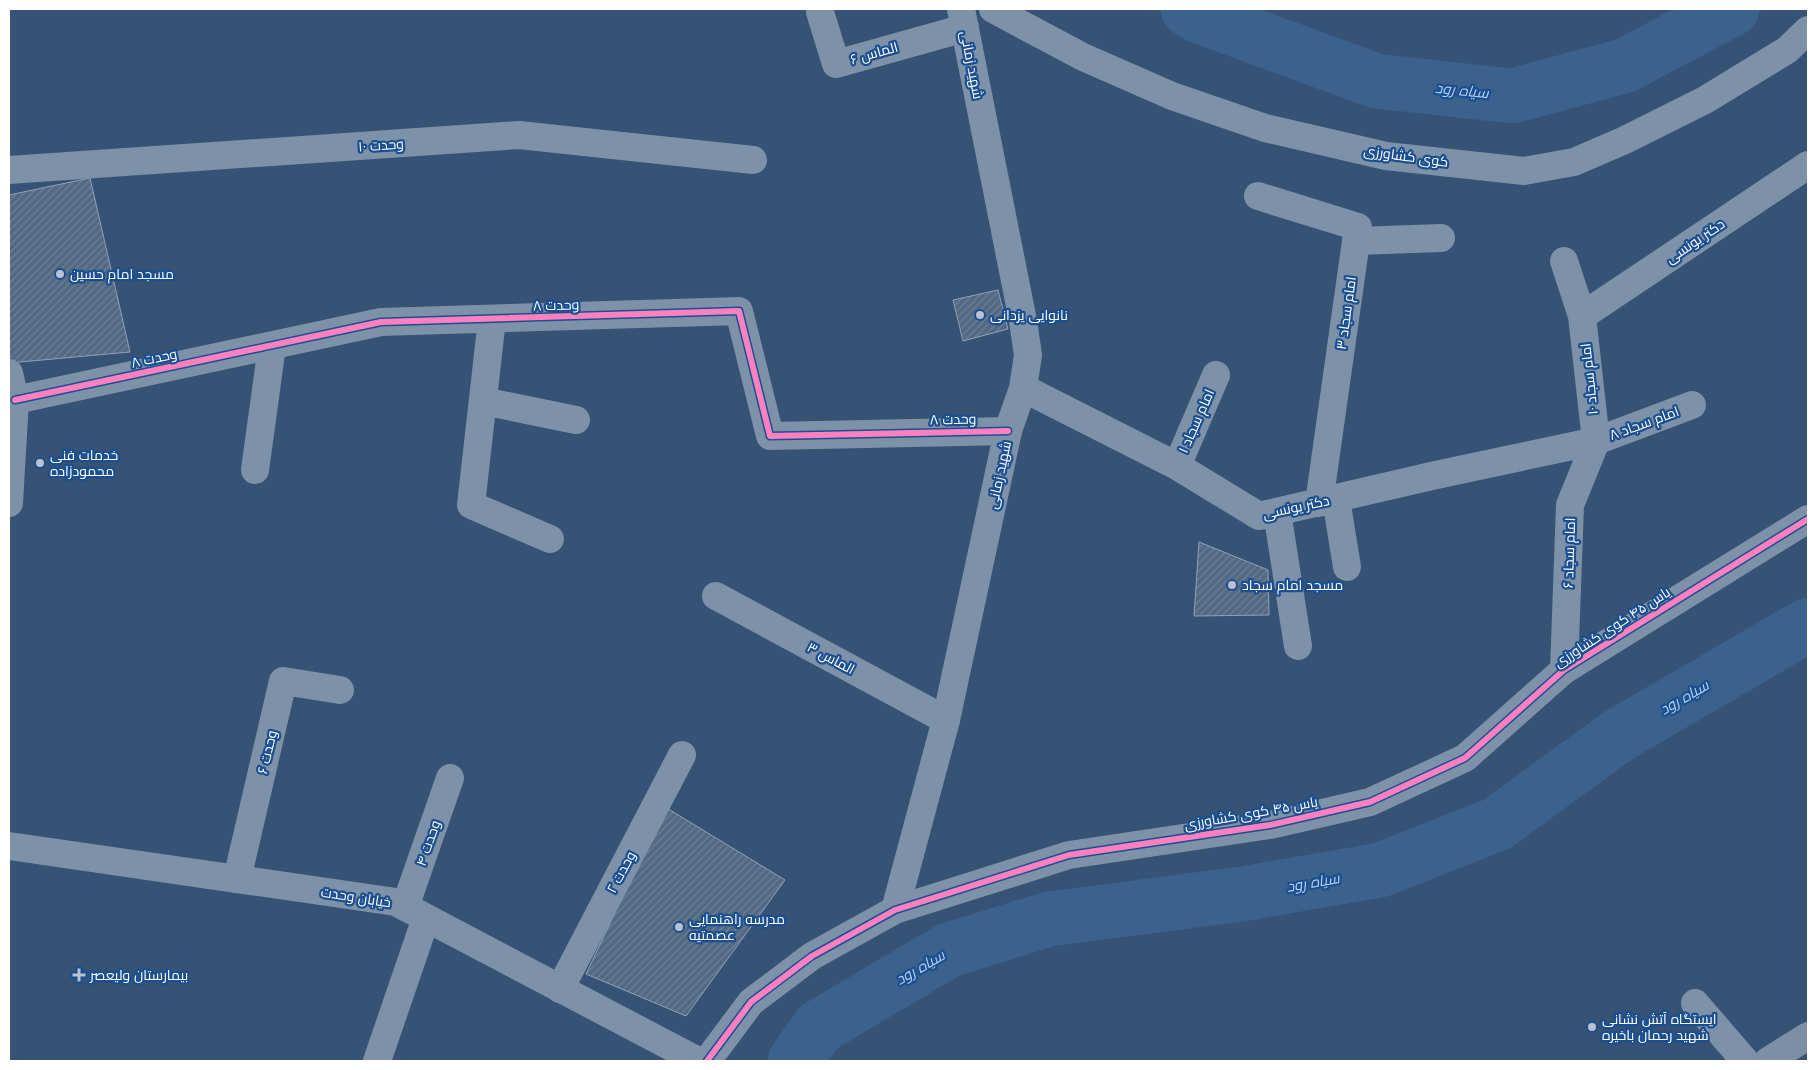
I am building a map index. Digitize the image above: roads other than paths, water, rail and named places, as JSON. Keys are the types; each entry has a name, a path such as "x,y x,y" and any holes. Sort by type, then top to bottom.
{"main road":[{"path":"1768,1061 1808,1036"}],"street":[{"name":"کوی کشاورزی","path":"994,9 1083,57 1172,96 1265,128 1386,156 1524,171 1574,162 1625,140 1705,100 1787,50 1808,30"},
{"name":"الماس ۶","path":"820,12 836,64 963,18"},
{"name":"شهید زمانی","path":"895,910 946,720 1008,431 1023,388 1028,355 1023,321 963,18"},
{"name":"وحدت ۱۰","path":"9,170 519,135 752,160"},
{"name":"دکتر یونسی","path":"1582,316 1808,165"},
{"path":"1258,196 1358,227 1356,241 1441,238"},
{"name":"امام سجاد ۳","path":"1347,567 1327,501 1356,241"},
{"name":"امام سجاد ۱۰","path":"1564,260 1582,316 1596,441"},
{"name":"وحدت ۸","path":"15,400 381,322 739,311 770,436 1008,431"},
{"path":"492,319 471,505 550,539"},
{"path":"255,470 272,346"},
{"path":"9,373 15,400 9,503"},
{"name":"امام سجاد ۱","path":"1176,466 1216,375"},
{"name":"دکتر یونسی","path":"1023,388 1176,466 1259,516 1596,441"},
{"path":"482,401 576,420"},
{"name":"امام سجاد ۸","path":"1596,441 1692,405"},
{"name":"امام سجاد ۶","path":"1564,670 1570,505 1596,441"},
{"path":"1277,512 1298,646"},
{"name":"یاس ۴۵ کوی کشاورزی","path":"707,1061 751,1002 812,956 895,910 1069,855 1270,825 1370,802 1465,758 1564,670 1808,519"},
{"name":"الماس ۳","path":"716,596 946,720"},
{"name":"وحدت ۶","path":"237,879 283,681 340,690"},
{"name":"وحدت ۲","path":"560,989 682,756"},
{"name":"وحدت ۴","path":"377,1061 450,778"},
{"name":"خیابان وحدت","path":"9,846 396,902 698,1061"},
{"path":"1695,1003 1744,1061"}],"waterway":[{"name":"سیاه رود","path":"1188,9 1199,16 1376,81 1512,96 1624,66 1732,9"},
{"name":"سیاه رود","path":"795,1061 819,1027 949,950 1049,919 1242,894 1380,870 1497,824 1619,735 1808,625"}],"place":[{"name":"مسجد امام حسین","path":"60,274"},
{"name":"نانوایی یزدانی","path":"980,315"},
{"name":"خدمات فنی محمودزاده","path":"40,463"},
{"name":"مسجد امام سجاد","path":"1232,585"},
{"name":"مدرسه راهنمایی عصمتیه","path":"679,927"},
{"name":"بیمارستان ولیعصر","path":"79,975"},
{"name":"ایستگاه آتش نشانی شهید رحمان باخیره","path":"1592,1027"}]}
